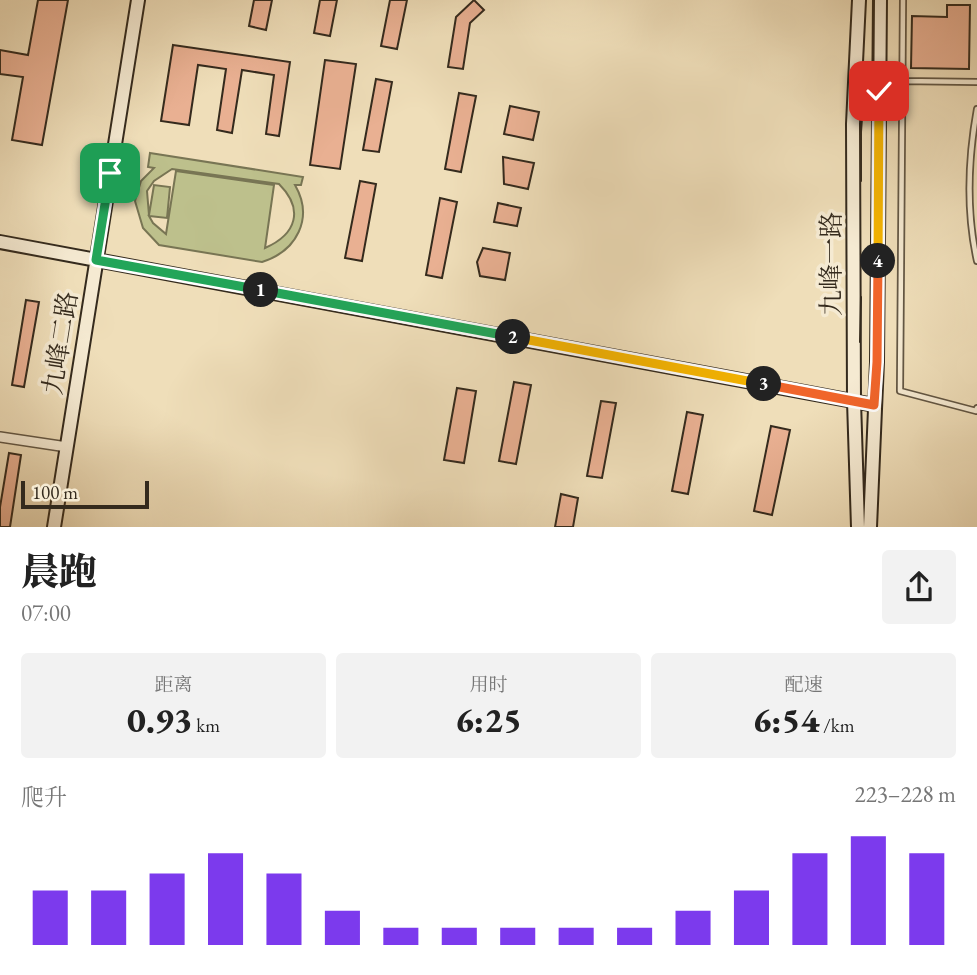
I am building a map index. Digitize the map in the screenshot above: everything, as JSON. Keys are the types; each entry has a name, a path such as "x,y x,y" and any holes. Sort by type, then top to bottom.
{"street":[{"name":"九峰二路","path":"54,527 138,0"},
{"name":"九峰一路","path":"858,527 854,401 853,124 859,0"},
{"name":"九峰一路","path":"870,527 877,362 880,0"},
{"path":"0,242 874,405"},
{"path":"0,437 67,447"}],"lane":[{"path":"903,0 900,391 976,411 977,408"},
{"path":"902,81 977,82"},
{"path":"977,109 971,142 970,199 977,261"}],"green space":[{"path":"150,153 303,177 301,185 295,185 303,209 299,232 285,250 262,262 159,245 143,228 135,201 141,181 154,168 148,167","holes":["172,169 279,184 292,203 293,220 284,236 265,248 274,185 176,171 166,234 149,216 167,218 170,187 154,185 149,215 147,191 154,181"]}],"building":[{"path":"38,0 68,0 42,145 12,140 23,77 0,74 0,50 28,55"},
{"path":"254,0 272,0 266,30 249,26"},
{"path":"320,0 337,0 330,36 314,33"},
{"path":"390,0 407,0 397,49 381,46"},
{"path":"474,0 484,10 470,23 463,69 448,67 456,17"},
{"path":"947,5 970,5 969,69 911,68 912,16 947,17"},
{"path":"173,45 290,62 279,136 266,134 274,75 242,70 232,133 217,130 226,69 198,65 189,125 161,121"},
{"path":"325,60 356,64 340,169 310,165"},
{"path":"376,79 392,82 379,152 363,150"},
{"path":"459,93 476,96 461,172 445,169"},
{"path":"510,106 539,112 533,140 504,134"},
{"path":"503,157 534,163 528,189 504,184"},
{"path":"360,181 376,184 362,261 345,258"},
{"path":"440,198 457,202 442,278 426,275"},
{"path":"498,203 521,208 517,226 494,222"},
{"path":"483,248 510,253 505,280 480,276 477,262"},
{"path":"26,300 39,302 24,387 12,385"},
{"path":"514,382 531,385 516,464 499,461"},
{"path":"457,388 476,391 464,463 444,460"},
{"path":"601,401 616,403 602,478 587,476"},
{"path":"687,412 703,415 688,494 672,491"},
{"path":"771,426 790,430 772,515 754,511"},
{"path":"9,453 21,455 10,527 0,527 0,507"},
{"path":"561,494 578,498 573,527 555,527"}],"tram line":[{"path":"871,350 874,0"},
{"path":"861,181 864,90"},
{"path":"860,342 861,297"}],"route":[{"path":"110,173 96,260 874,405 877,362 879,91"}]}
